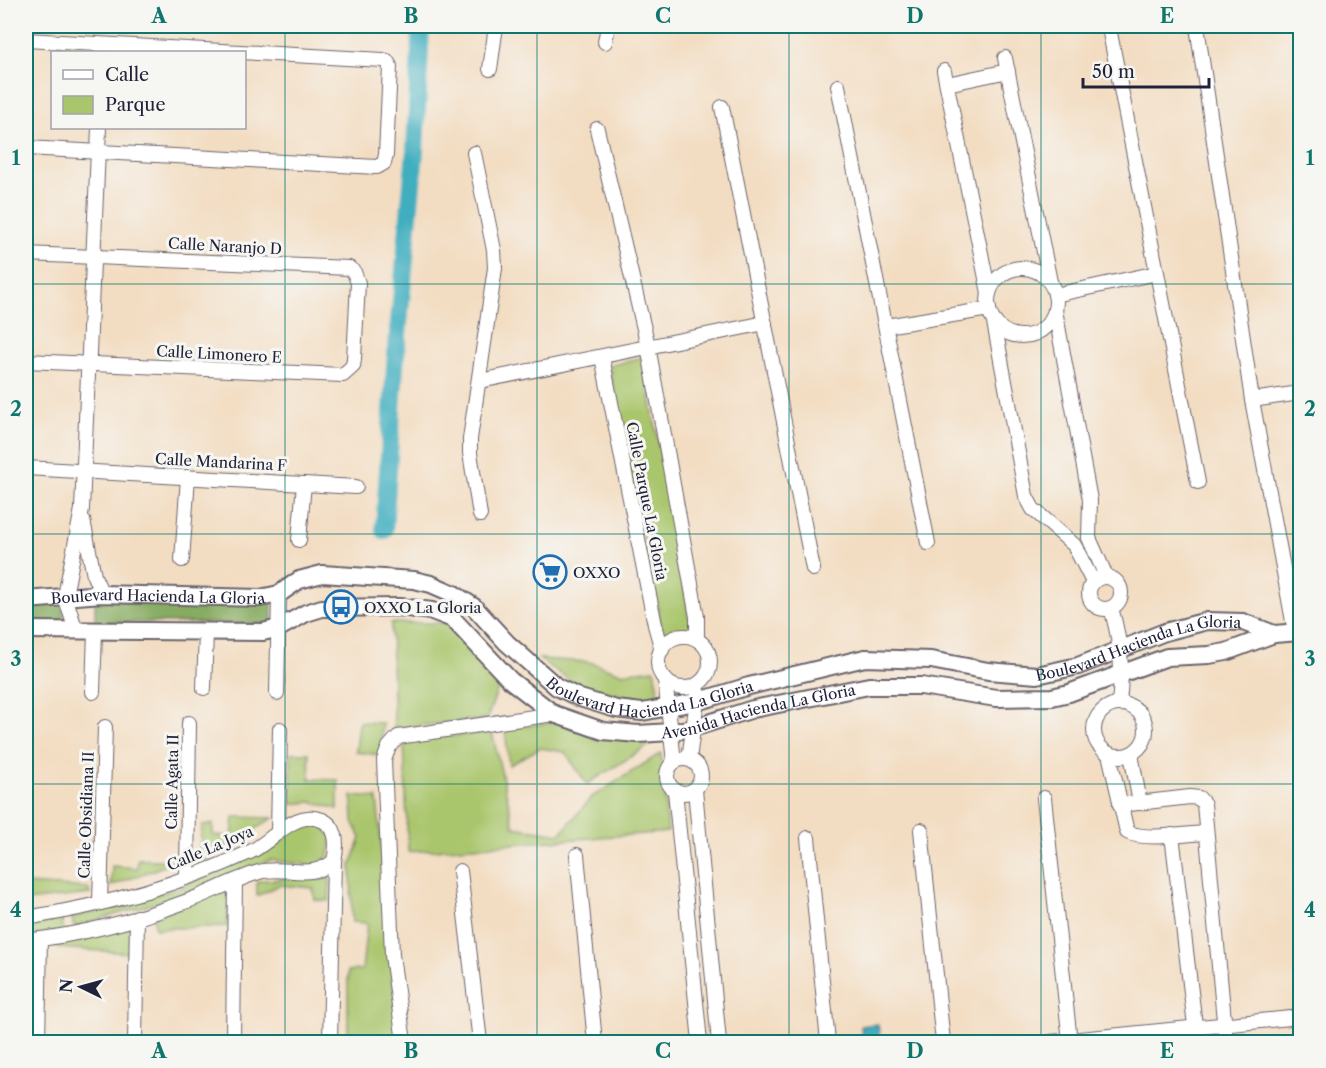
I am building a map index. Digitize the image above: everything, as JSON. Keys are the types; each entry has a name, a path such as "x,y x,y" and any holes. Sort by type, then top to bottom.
{"street":[{"path":"490,69 496,26"},
{"path":"604,42 608,26"},
{"path":"1197,26 1252,400 1298,632"},
{"path":"1110,33 1198,482"},
{"path":"26,40 103,48 173,51"},
{"path":"26,148 377,167 384,163 389,63 383,60 246,54"},
{"path":"1099,579 1074,545 1033,509 1026,496 989,292 946,78 1007,64 1053,289 1090,500 1089,538 1099,579 1089,594 1093,604 1101,609 1117,605 1122,592 1116,580 1099,579"},
{"path":"838,86 928,543"},
{"path":"722,107 813,569"},
{"path":"99,129 82,509 89,559 102,594"},
{"name":"Calle Parque La Gloria","path":"597,129 648,346 697,617 697,638"},
{"path":"474,153 494,250 495,268 470,453 480,515"},
{"name":"Calle Naranjo D","path":"26,254 349,268 354,272 358,283 354,359 353,366 348,373"},
{"path":"989,292 997,279 1009,270 1024,268 1039,272 1053,289"},
{"path":"1053,289 1157,273"},
{"path":"992,315 1004,331 1016,336 1029,335 1041,331 1050,322 1055,310"},
{"path":"886,326 992,315"},
{"path":"480,381 765,323"},
{"name":"Calle Parque La Gloria","path":"602,357 654,622 662,650"},
{"name":"Calle Limonero E","path":"26,361 335,376 348,373"},
{"path":"1252,400 1300,393"},
{"name":"Calle Mandarina F","path":"26,468 356,486"},
{"path":"182,560 188,477"},
{"path":"299,540 304,484"},
{"path":"76,632 65,596 82,509"},
{"path":"1074,545 1089,538"},
{"name":"Boulevard Hacienda La Gloria","path":"26,600 102,594 260,598 279,594 299,580 322,574 414,580 431,584 454,594 474,607 507,643 557,687 580,698 616,709 642,712 696,702 749,686 865,658 931,660 988,671 1037,675 1078,666 1165,632 1208,621 1243,622 1274,634 1298,632"},
{"path":"277,693 279,594"},
{"name":"Avenida Hacienda La Gloria","path":"279,627 306,613 322,608 400,607 432,611 453,619 510,680 554,714 603,730 638,734 693,728 753,709 869,686 921,686 996,698 1037,698 1069,693 1167,657 1226,652 1274,634"},
{"path":"1111,608 1121,649 1122,672 1119,703"},
{"path":"26,630 263,632 279,627"},
{"path":"93,692 95,631"},
{"path":"204,688 206,632"},
{"path":"674,762 665,679 658,665 662,650 668,642 677,637 687,636 697,638 705,645 710,656 710,666 706,676 699,684 689,759"},
{"path":"665,679 677,687 684,688 699,684"},
{"path":"1119,703 1130,705 1139,711 1145,719 1147,729 1140,749 1120,757 1109,754 1101,748 1096,740 1094,729 1096,719 1102,711 1110,705 1119,703"},
{"path":"404,1042 391,935 384,760 389,747 398,737 554,714"},
{"name":"Calle Agata II","path":"187,877 189,723"},
{"name":"Calle Obsidiana II","path":"100,903 105,727"},
{"path":"278,833 280,729"},
{"path":"1109,754 1125,828 1131,834 1206,833"},
{"path":"1131,754 1140,803"},
{"path":"694,790 685,793 675,791 671,787 667,777 668,771 679,759 689,759 695,762 702,773 694,790 719,1042"},
{"path":"675,791 700,1042"},
{"path":"1120,805 1190,797 1199,798 1204,804 1226,1042"},
{"path":"1044,798 1069,1042"},
{"name":"Calle La Joya","path":"26,918 100,903 187,877 252,851 297,820 313,818 325,822 335,833 337,845 334,861 330,1042"},
{"path":"921,830 943,1042"},
{"path":"1172,835 1197,1042"},
{"path":"808,838 828,1042"},
{"path":"577,855 595,1042"},
{"path":"26,941 68,934 137,917 180,904 260,872 280,870 311,873 322,870 334,861"},
{"path":"460,870 480,1042"},
{"path":"233,1042 236,882"},
{"path":"64,912 68,934"},
{"path":"135,1042 137,917"},
{"path":"38,1042 40,939"},
{"path":"1050,1042 1069,1042 1300,1017"}],"green space":[{"path":"643,357 692,631 677,632 664,639 609,366"},
{"path":"95,600 272,602 272,624 95,622"},
{"path":"26,602 62,602 65,622 26,622"},
{"path":"391,623 445,623 500,682 487,719 394,728"},
{"path":"539,659 589,662 621,673 654,669 660,702 581,688"},
{"path":"359,722 383,723 380,755 356,752"},
{"path":"555,722 656,741 587,784 565,752 540,748 509,765 505,729"},
{"path":"492,732 514,827 560,834 592,797 661,753 668,832 408,852 404,741"},
{"path":"291,753 309,753 310,779 338,780 338,809 312,802 291,804"},
{"path":"352,796 377,798 399,1042 348,1042 348,971 362,970 367,923 352,922 351,865 361,838 353,822"},
{"path":"234,817 273,818 198,865 202,825 213,824 213,835 232,837"},
{"path":"310,823 324,826 332,838 329,856 315,866 271,860 185,894 74,927 72,918 182,887 293,829"},
{"path":"138,859 177,861 111,886 112,866 137,868"},
{"path":"295,878 330,879 329,901 315,900 313,888 279,885 257,896 257,881"},
{"path":"26,884 88,888 90,894 26,901"},
{"path":"231,888 227,926 155,929 154,917"},
{"path":"59,916 64,931 26,937 26,923"},
{"path":"130,926 131,953 57,948 55,941"}],"water":[{"path":"878,1024 880,1042 863,1042 861,1026"}],"waterway":[{"path":"384,530 395,366 415,151 421,26"}],"place":[{"name":"OXXO","path":"550,572"},
{"name":"OXXO La Gloria","path":"341,607"}]}
